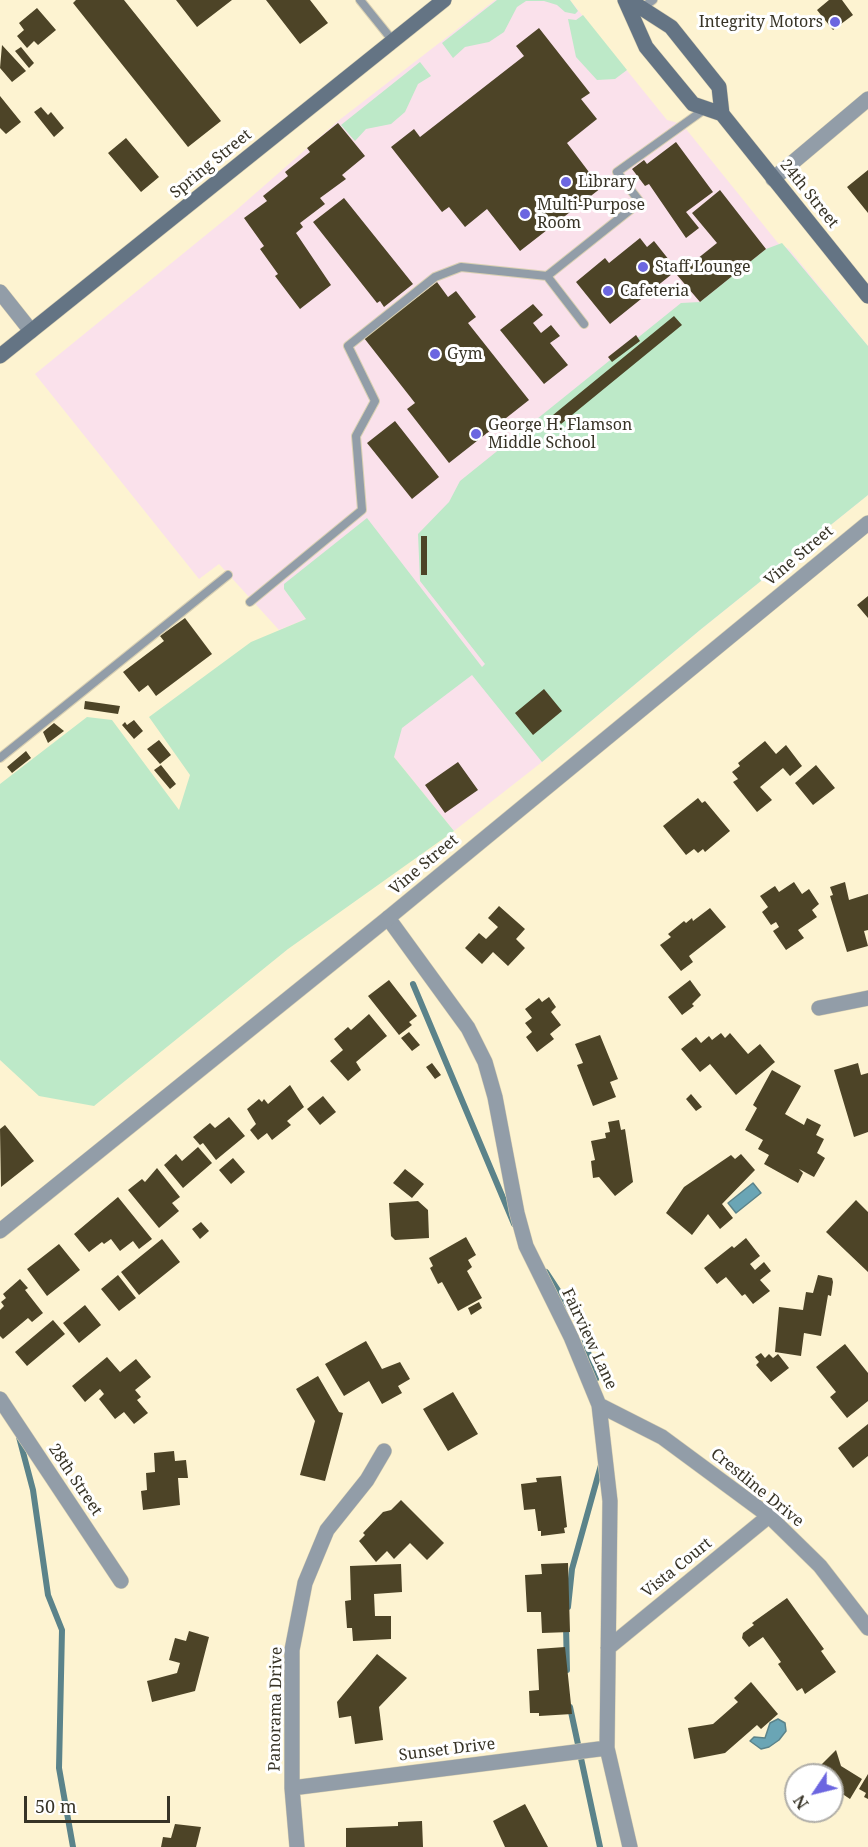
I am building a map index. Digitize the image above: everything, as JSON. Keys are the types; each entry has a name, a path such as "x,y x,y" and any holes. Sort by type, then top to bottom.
{"main road":[{"name":"Spring Street","path":"0,356 444,0"},
{"name":"24th Street","path":"627,0 648,4 671,27 719,87 722,114 868,296"},
{"name":"24th Street","path":"627,0 646,47 693,104 722,114"}],"street":[{"path":"773,179 868,99"},
{"path":"0,292 31,331"},
{"name":"Vine Street","path":"0,1231 388,918 868,523"},
{"name":"Fairview Lane","path":"388,918 458,1012 485,1062 495,1096 517,1213 526,1246 572,1337 599,1404 610,1501 606,1748 630,1847"},
{"path":"819,1008 868,998"},
{"name":"28th Street","path":"0,1399 121,1581"},
{"name":"Crestline Drive","path":"599,1404 662,1437 769,1516 820,1566 868,1628"},
{"name":"Panorama Drive","path":"297,1847 292,1788 292,1650 305,1583 327,1530 367,1480 384,1450"},
{"name":"Vista Court","path":"608,1648 769,1516"},
{"name":"Sunset Drive","path":"292,1788 606,1748"}],"lane":[{"path":"360,0 393,41"},
{"path":"250,602 362,510 356,436 375,401 348,346 435,277 461,267 547,276 640,202 618,172 705,108"},
{"path":"547,276 584,324"},
{"path":"0,758 228,575"}],"shaded area":[{"name":"George H. Flamson Middle School","path":"495,0 570,0 667,120 682,124 778,243 789,249 868,346 868,495 700,630 542,762 454,831 394,757 306,619 279,630 219,564 199,579 35,374 233,213 338,121"}],"green space":[{"path":"497,0 570,0 578,11 575,14 565,12 557,5 544,1 526,1 517,7 504,32 489,42 465,47 453,58 442,43"},
{"path":"583,15 627,70 615,79 597,80 576,57 568,19 576,20"},
{"path":"420,62 431,76 418,84 405,112 391,124 366,129 355,141 341,125"},
{"path":"782,243 868,346 868,495 700,630 542,762 472,675 402,728 394,757 454,831 288,949 94,1106 39,1096 0,1060 0,784 87,717 112,720 179,810 190,775 149,717 251,642 306,619 284,589 284,584 367,518 482,667 485,664 420,581 418,534 449,502 460,481 681,303 700,302 766,249"}],"water":[{"path":"753,1183 761,1193 736,1213 728,1203"},
{"path":"778,1719 785,1723 786,1731 779,1740 761,1749 750,1741 754,1737 765,1738 770,1723"}],"building":[{"path":"76,0 124,0 221,121 188,147 73,3"},
{"path":"176,0 232,0 197,27"},
{"path":"266,0 310,0 328,23 300,44"},
{"name":"Integrity Motors","path":"829,0 842,0 853,15 833,30 817,10"},
{"path":"37,8 56,30 38,45 34,41 27,48 17,36 24,30 19,23"},
{"path":"539,28 590,93 581,99 597,119 567,143 601,188 520,251 487,209 465,227 449,207 442,212 391,147 414,129 420,137 524,56 516,46"},
{"path":"2,45 26,71 12,82 0,68"},
{"path":"21,47 34,63 29,68 15,51"},
{"path":"0,96 21,122 6,134 0,128"},
{"path":"41,107 48,115 51,112 64,128 54,137 34,112"},
{"path":"338,123 365,156 342,175 346,179 320,198 325,204 300,223 303,227 296,233 331,285 300,309 275,276 278,274 260,249 264,246 244,218 267,201 263,196 288,176 285,172 310,152 307,148"},
{"path":"126,138 159,177 141,192 108,153"},
{"path":"676,142 713,192 686,212 699,228 686,238 649,184 645,186 632,169 644,160 647,164"},
{"path":"868,170 868,213 847,187"},
{"path":"720,190 766,249 700,302 677,275 717,243 692,213"},
{"path":"344,198 413,284 384,307 380,301 377,303 313,222"},
{"path":"640,238 647,247 654,241 677,270 610,324 576,282 605,258 609,263"},
{"name":"Gym","path":"437,282 448,297 456,291 476,317 468,323 529,400 449,463 407,409 415,403 364,338"},
{"path":"533,304 543,315 533,323 541,333 551,325 560,336 550,343 568,365 544,384 500,330"},
{"path":"674,316 682,325 561,424 553,415"},
{"path":"636,335 640,341 612,362 608,357"},
{"path":"395,421 439,477 412,499 367,443"},
{"path":"421,536 427,536 427,575 421,575"},
{"path":"868,596 868,618 857,605"},
{"path":"185,618 212,654 156,696 148,685 139,692 123,672 164,641 160,636"},
{"path":"544,689 562,711 533,735 515,713"},
{"path":"85,701 120,706 118,714 84,709"},
{"path":"134,720 143,731 134,739 122,725 125,722 127,725"},
{"path":"54,723 64,731 48,743 43,732"},
{"path":"159,740 171,755 160,764 147,749"},
{"path":"765,741 776,754 786,745 802,766 790,776 783,768 760,787 772,800 757,812 733,782 738,779 732,772 740,766 738,763"},
{"path":"26,751 31,758 12,773 7,767"},
{"path":"458,762 478,790 445,813 425,785"},
{"path":"161,765 176,784 170,789 154,770"},
{"path":"816,765 835,788 813,805 795,783"},
{"path":"698,798 702,803 705,801 730,831 705,852 703,849 698,853 694,849 686,855 663,826"},
{"path":"794,882 802,894 809,889 819,904 812,910 817,917 798,930 804,938 786,950 773,931 779,927 776,922 771,925 762,912 768,907 760,896 775,886 779,892"},
{"path":"845,882 849,900 868,894 868,930 864,931 868,946 847,952 830,896 833,895 830,887"},
{"path":"499,906 525,929 516,939 525,948 508,966 493,952 482,964 465,948 479,933 486,939 498,927 488,918"},
{"path":"710,908 726,927 689,956 693,962 681,971 660,945 671,937 668,934 684,921 686,923 692,918 693,921"},
{"path":"389,980 417,1016 409,1022 412,1025 399,1035 368,996"},
{"path":"690,980 701,995 692,1004 694,1006 682,1015 668,997"},
{"path":"549,997 556,1007 551,1012 561,1025 550,1034 554,1039 537,1052 526,1037 532,1032 525,1023 532,1018 525,1009 539,998 542,1002"},
{"path":"369,1014 387,1036 356,1062 361,1070 348,1081 330,1061 343,1050 334,1039 348,1027 351,1030"},
{"path":"409,1032 420,1045 412,1051 401,1038"},
{"path":"721,1033 725,1038 730,1033 748,1054 760,1044 775,1062 736,1095 710,1064 700,1072 681,1049 696,1037 701,1043 709,1036 712,1040"},
{"path":"600,1035 618,1079 610,1082 616,1097 593,1106 577,1065 583,1063 575,1044"},
{"path":"432,1063 441,1075 435,1079 426,1067"},
{"path":"858,1063 861,1075 868,1073 868,1132 854,1137 834,1070"},
{"path":"772,1070 801,1086 785,1114 804,1125 807,1118 821,1125 816,1135 824,1139 817,1153 825,1158 814,1177 799,1169 803,1173 798,1183 764,1164 769,1155 758,1149 763,1140 745,1130 757,1108 753,1105"},
{"path":"290,1085 304,1107 287,1121 291,1125 272,1140 267,1133 258,1140 250,1130 256,1124 247,1109 259,1099 262,1102 264,1099 268,1104"},
{"path":"691,1094 702,1107 696,1111 686,1099"},
{"path":"323,1096 336,1112 320,1125 307,1109"},
{"path":"229,1117 245,1136 216,1160 203,1143 200,1145 193,1137 210,1123 215,1128"},
{"path":"619,1120 621,1130 625,1129 633,1182 615,1196 599,1177 593,1178 591,1161 595,1160 591,1141 606,1138 605,1133 610,1132 608,1122"},
{"path":"5,1125 34,1161 1,1187 0,1129"},
{"path":"198,1147 212,1163 183,1188 164,1165 176,1154 182,1161"},
{"path":"741,1154 755,1170 722,1204 733,1218 720,1229 708,1214 692,1235 666,1213 684,1187 731,1155 735,1159"},
{"path":"233,1158 245,1172 231,1184 219,1170"},
{"path":"157,1168 180,1197 172,1203 179,1211 159,1228 128,1190 142,1179 145,1182"},
{"path":"405,1169 424,1184 412,1198 393,1183"},
{"path":"118,1197 152,1239 139,1249 133,1241 120,1251 111,1239 104,1244 102,1242 89,1252 74,1234"},
{"path":"856,1200 868,1212 868,1272 826,1232"},
{"path":"418,1201 428,1210 429,1238 395,1240 391,1236 389,1203"},
{"path":"201,1222 209,1231 200,1239 192,1229"},
{"path":"466,1237 476,1255 468,1260 472,1267 467,1271 482,1298 458,1311 442,1282 438,1284 430,1268 433,1266 429,1258"},
{"path":"746,1238 760,1256 750,1264 755,1270 764,1262 771,1271 760,1280 770,1291 753,1304 745,1294 742,1296 726,1277 717,1284 704,1268"},
{"path":"162,1239 180,1262 139,1295 121,1272"},
{"path":"59,1244 80,1270 47,1296 27,1269"},
{"path":"118,1275 136,1298 119,1311 101,1289"},
{"path":"818,1275 832,1278 833,1282 831,1296 828,1295 821,1336 804,1333 801,1356 775,1352 779,1307 803,1310 806,1292 813,1293"},
{"path":"20,1279 28,1288 25,1290 43,1313 32,1322 28,1318 3,1339 0,1336 0,1310 4,1306 1,1302 6,1298 3,1294"},
{"path":"479,1302 482,1308 471,1315 468,1308"},
{"path":"85,1305 101,1325 79,1343 63,1323"},
{"path":"53,1320 65,1334 27,1366 15,1352"},
{"path":"366,1341 382,1369 400,1362 410,1379 398,1386 402,1393 382,1404 369,1381 344,1396 325,1364"},
{"path":"845,1344 868,1373 868,1401 847,1418 830,1397 836,1392 816,1367"},
{"path":"761,1353 765,1358 769,1354 773,1358 778,1354 789,1368 771,1382 756,1365 759,1362 755,1357"},
{"path":"107,1357 120,1372 136,1359 151,1377 135,1390 141,1397 137,1400 148,1413 134,1424 124,1412 115,1419 99,1399 104,1394 100,1389 85,1402 72,1386"},
{"path":"318,1376 339,1412 343,1413 325,1481 300,1475 315,1421 296,1389"},
{"path":"453,1392 478,1434 448,1451 423,1409"},
{"path":"868,1424 868,1456 853,1468 838,1448"},
{"path":"174,1451 175,1461 186,1460 188,1478 178,1478 180,1505 143,1510 141,1491 147,1490 146,1473 155,1472 154,1453"},
{"path":"561,1476 567,1527 564,1528 565,1533 541,1536 541,1531 538,1531 535,1509 524,1510 521,1484 537,1482 536,1478"},
{"path":"401,1500 444,1543 427,1560 410,1543 394,1559 387,1551 376,1562 359,1541 365,1535 363,1533 383,1512 391,1510"},
{"path":"568,1563 570,1632 542,1633 541,1612 527,1612 525,1575 542,1574 541,1564"},
{"path":"401,1564 402,1592 374,1594 375,1616 391,1616 391,1639 353,1641 352,1628 347,1628 345,1601 351,1600 350,1566"},
{"path":"787,1598 824,1649 821,1651 836,1672 805,1694 802,1688 797,1691 778,1664 781,1662 763,1637 749,1647 742,1638 743,1633 754,1625 752,1623"},
{"path":"189,1631 209,1637 195,1691 152,1702 147,1681 177,1673 180,1663 169,1660 175,1638 186,1641"},
{"path":"565,1647 572,1714 539,1716 539,1713 530,1713 529,1691 539,1690 537,1649"},
{"path":"377,1654 407,1678 379,1707 383,1740 355,1744 351,1716 339,1718 337,1702"},
{"path":"751,1682 778,1714 761,1729 757,1725 725,1753 694,1759 688,1728 713,1724 738,1702 734,1698"},
{"path":"836,1750 840,1763 823,1763"},
{"path":"844,1768 862,1779 850,1799 844,1795"},
{"path":"868,1774 868,1799 864,1797 866,1793 859,1789"},
{"path":"525,1804 548,1847 505,1847 493,1821"},
{"path":"422,1821 423,1847 346,1847 346,1828 398,1826 398,1822"},
{"path":"175,1824 201,1827 196,1847 161,1847 163,1837 171,1838"}],"waterway":[{"path":"413,984 514,1224"},
{"path":"546,1272 580,1324 596,1379"},
{"path":"19,1437 33,1490 48,1595 62,1630 59,1768 73,1847"},
{"path":"568,1607 572,1569 601,1465"},
{"path":"566,1626 567,1670"},
{"path":"570,1707 600,1847"}],"place":[{"name":"Integrity Motors","path":"835,22"},
{"name":"Library","path":"566,182"},
{"name":"Multi-Purpose Room","path":"525,214"},
{"name":"Staff Lounge","path":"643,267"},
{"name":"Cafeteria","path":"608,291"},
{"name":"Gym","path":"435,354"},
{"name":"George H. Flamson Middle School","path":"476,434"}]}
